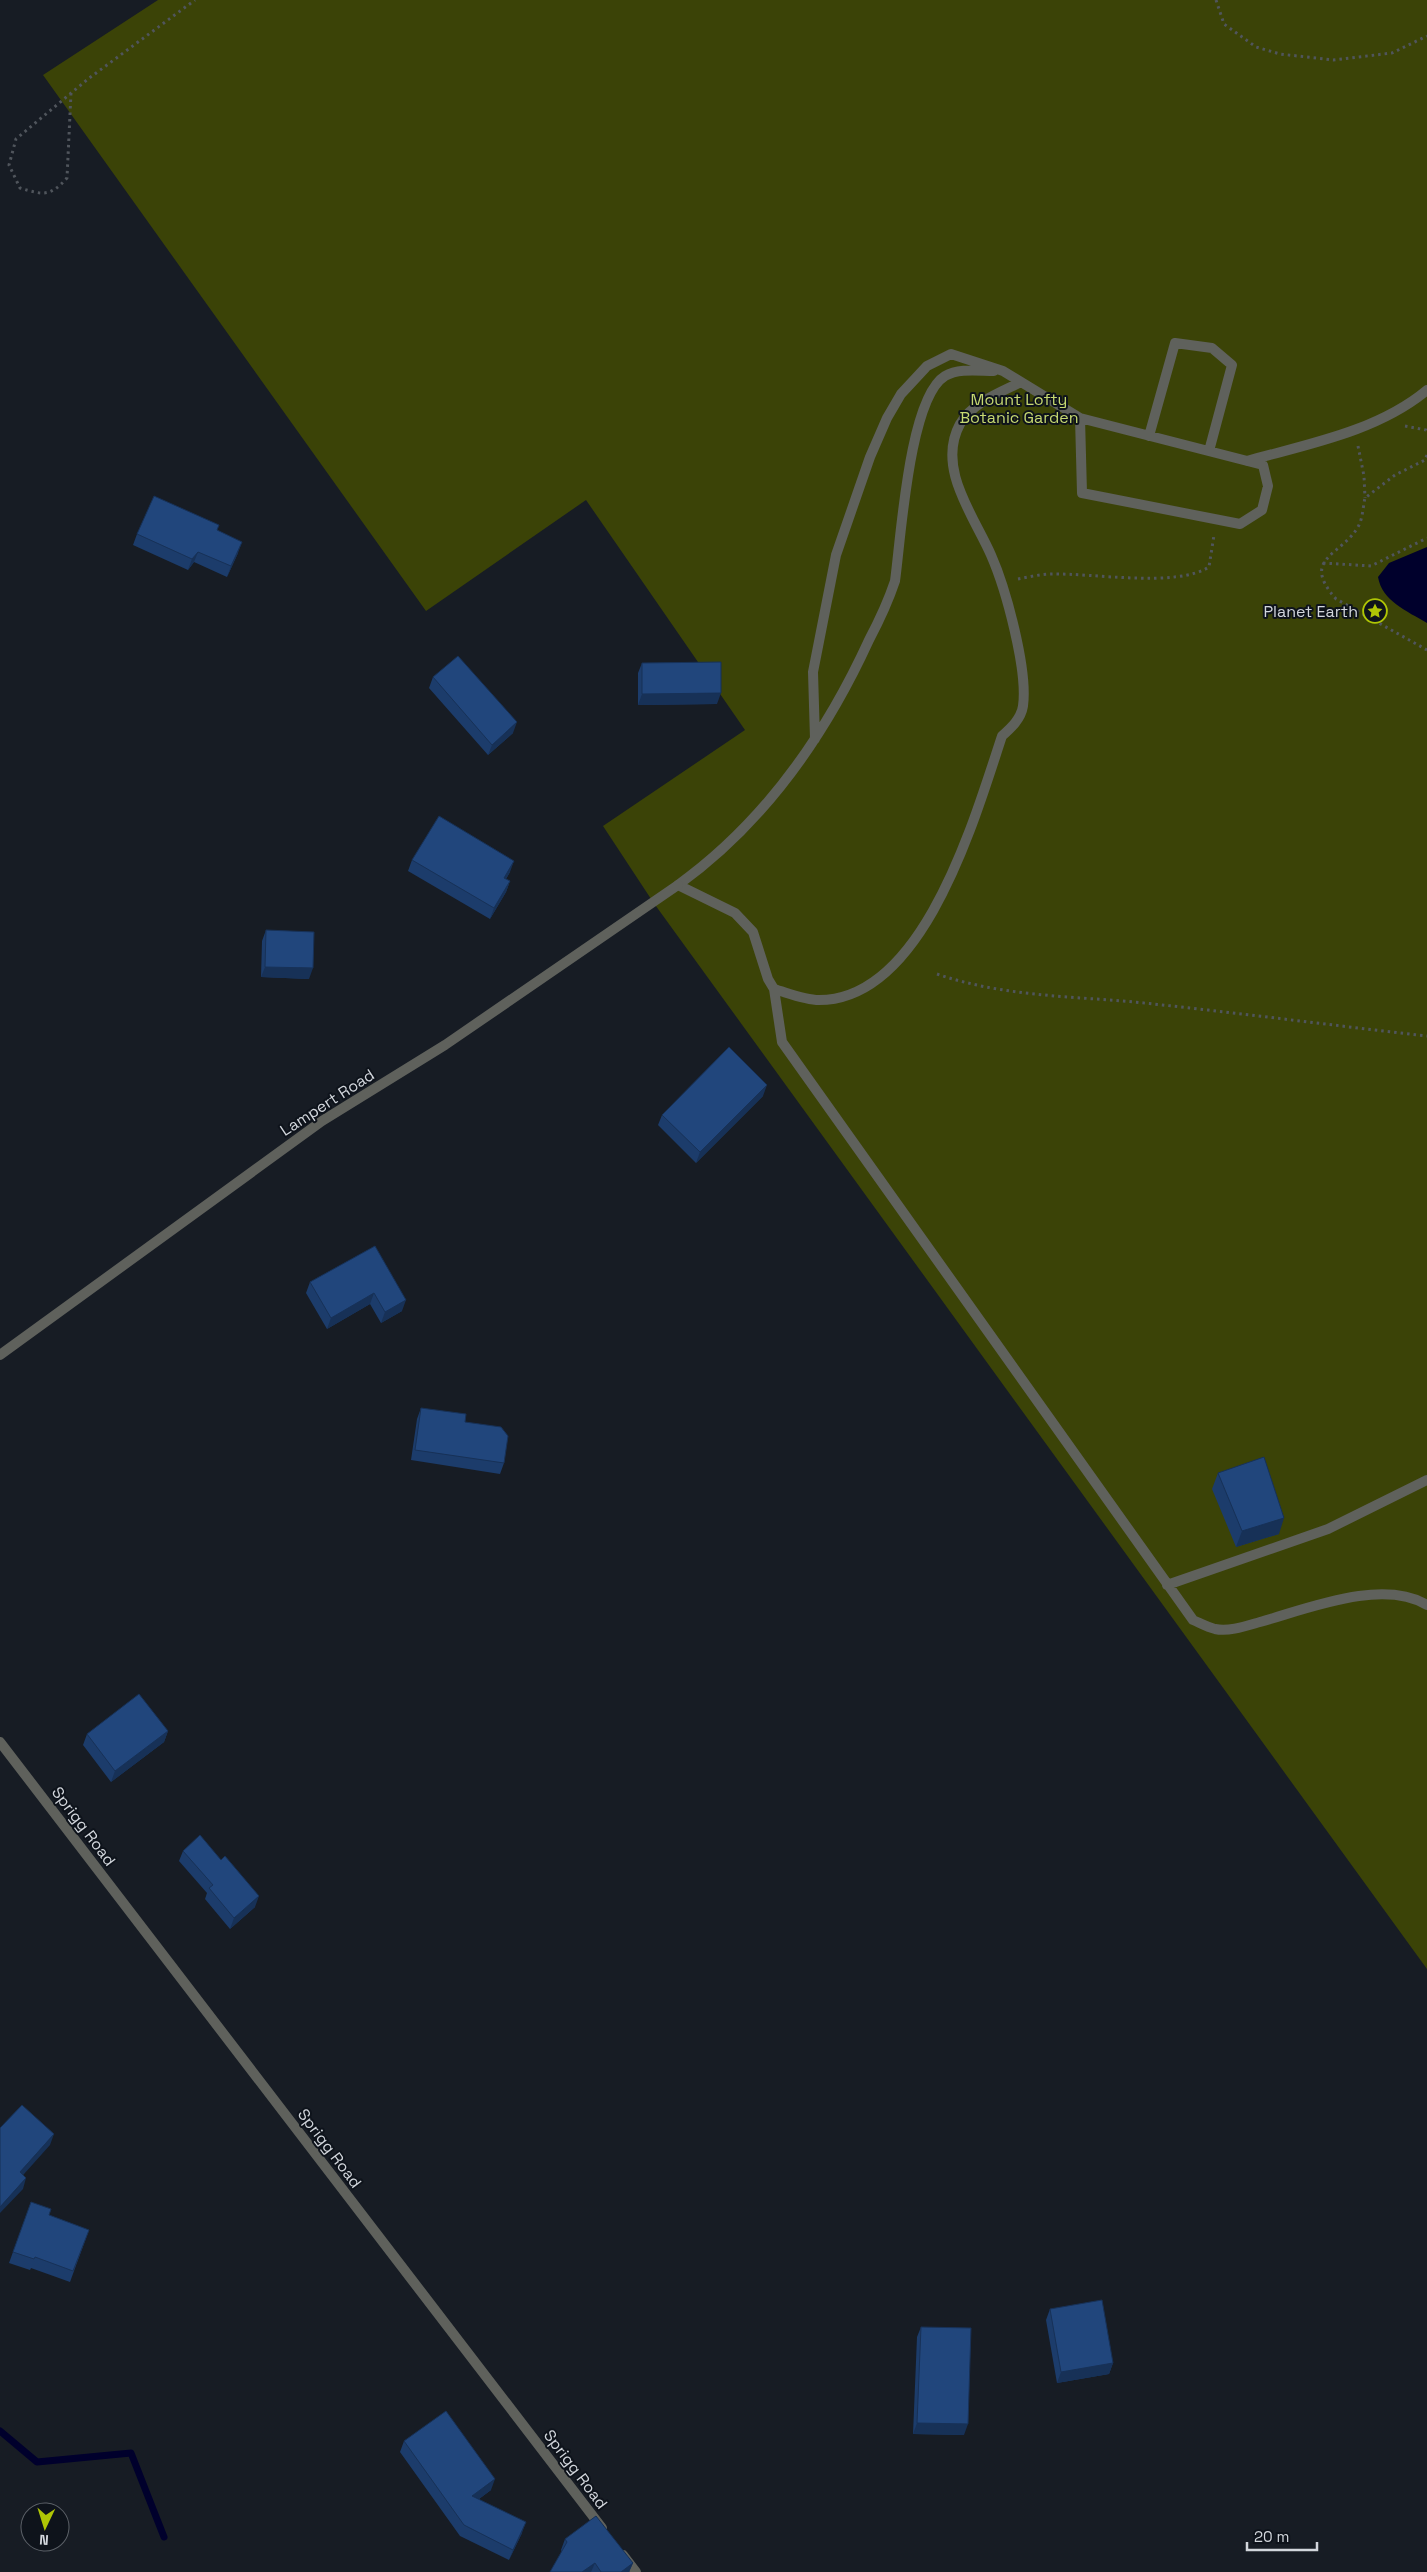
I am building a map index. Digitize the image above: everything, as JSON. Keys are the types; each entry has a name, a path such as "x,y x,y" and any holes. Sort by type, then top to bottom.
{"street":[{"path":"1149,436 1175,343 1212,348 1232,365 1209,451"},
{"path":"815,739 813,672 836,555 870,457 887,418 901,394 927,366 951,354 1003,371 1080,418 1263,465 1268,486 1262,510 1240,524 1082,492 1080,418"},
{"name":"Lampert Road","path":"0,1355 322,1121 445,1046 678,886 740,833 780,790 815,739 850,682 889,600 895,581 912,447 926,400 934,386 944,377 957,371 1003,371"},
{"path":"774,989 818,1000 844,996 868,987 888,972 910,947 936,905 963,846 1002,736 1014,725 1022,708 1024,686 1019,654 1000,582 992,556 965,504 956,481 953,463 954,442 960,425 974,408 1021,382"},
{"path":"1246,461 1327,439 1354,429 1392,413 1414,401 1427,390"},
{"path":"678,886 722,905 745,922 758,942 768,979 774,989 782,1042 1193,1620 1216,1629 1238,1628 1361,1595 1402,1595 1427,1605"},
{"path":"1167,1585 1328,1529 1427,1480"},
{"name":"Sprigg Road","path":"0,1742 636,2572"}],"path":[{"path":"71,93 67,178 56,191 40,194 20,188 9,165 16,139 71,93 195,0"},
{"path":"1216,0 1224,24 1256,47 1280,54 1333,60 1343,59 1392,53 1427,36"},
{"path":"1354,429 1362,462 1364,498 1360,524 1323,564 1321,573 1325,586 1336,599 1427,650"},
{"path":"1364,498 1396,475 1425,460 1427,454"},
{"path":"1000,582 1050,574 1131,577 1199,574 1209,567 1213,551 1215,519"},
{"path":"1323,564 1371,566 1427,538"},
{"path":"937,974 970,986 1053,998 1132,1002 1427,1036"}],"green space":[{"name":"Mount Lofty Botanic Garden","path":"158,0 1427,0 1427,1969 653,902 603,826 745,730 586,500 426,611 43,75"}],"water":[{"path":"1427,547 1427,623 1404,610 1390,599 1380,585 1378,577 1389,563"}],"building":[{"path":"154,496 219,525 217,530 242,542 231,566 198,552 192,559 137,534"},
{"path":"458,656 517,722 492,745 433,677"},
{"path":"721,662 721,693 642,694 642,663"},
{"path":"439,816 514,861 504,878 510,881 494,908 412,860"},
{"path":"266,930 314,932 313,968 265,967"},
{"path":"729,1047 767,1085 700,1152 662,1115"},
{"path":"375,1246 406,1300 385,1312 374,1293 331,1318 310,1282"},
{"path":"421,1408 466,1414 465,1422 501,1427 508,1436 504,1463 415,1450"},
{"path":"1264,1457 1284,1518 1242,1531 1218,1473"},
{"path":"139,1694 168,1731 115,1771 87,1734"},
{"path":"200,1835 221,1860 225,1856 259,1896 234,1918 209,1888 213,1885 183,1851"},
{"path":"22,2105 54,2134 20,2172 26,2178 0,2207 0,2128"},
{"path":"31,2202 51,2209 49,2215 89,2230 73,2271 35,2257 34,2259 13,2252"},
{"path":"1102,2300 1113,2363 1061,2372 1050,2309"},
{"path":"921,2327 971,2328 968,2424 917,2423"},
{"path":"446,2411 495,2479 472,2496 526,2522 513,2550 464,2525 404,2441"},
{"path":"596,2516 633,2563 621,2572 601,2572 595,2563 582,2572 550,2572 567,2542 565,2539"}],"waterway":[{"path":"0,2431 37,2462 131,2453 164,2537"}],"place":[{"name":"Planet Earth","path":"1375,611"}]}
